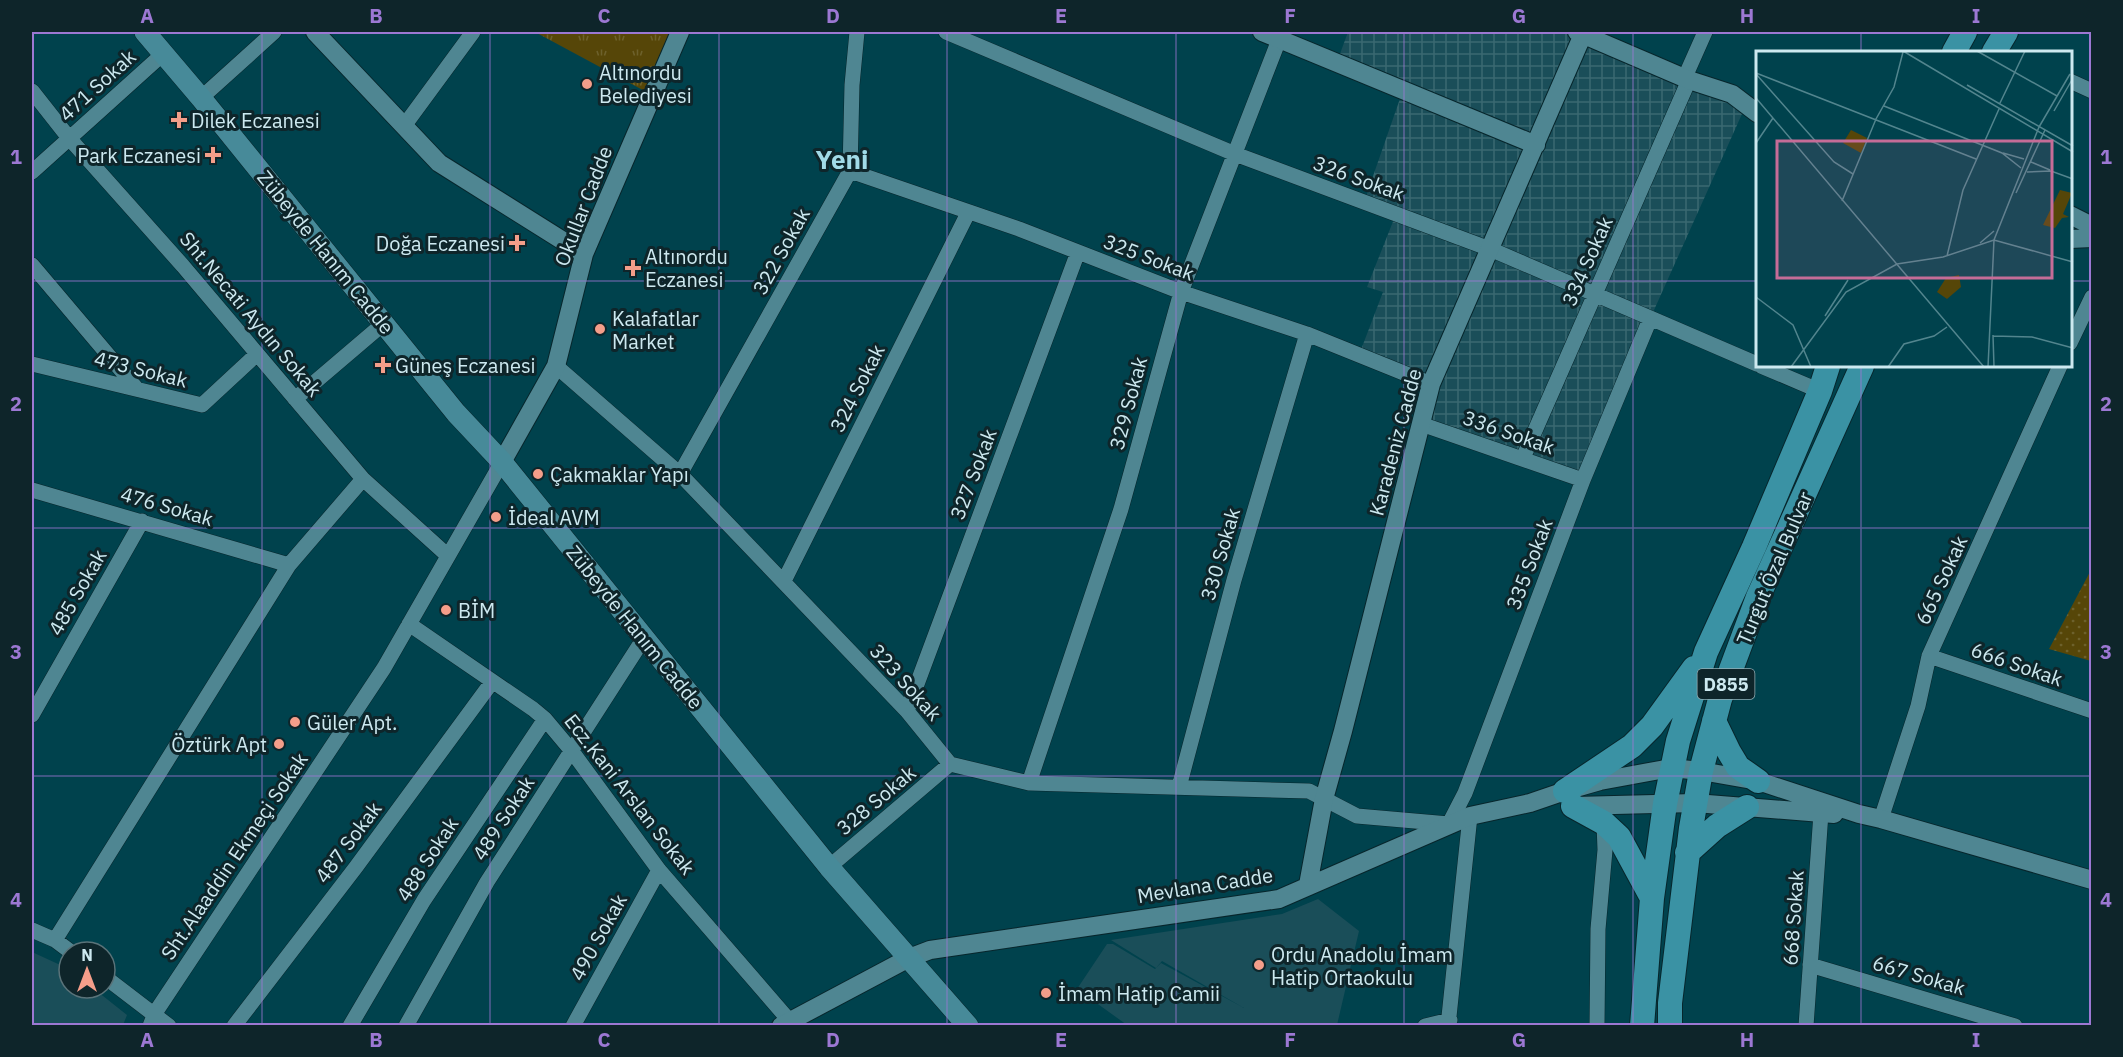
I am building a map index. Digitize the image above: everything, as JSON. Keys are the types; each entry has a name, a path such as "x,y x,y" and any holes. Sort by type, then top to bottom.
{"highway":[{"path":"1955,51 1965,32"},
{"name":"Turgut Özal Bulvar","path":"1642,1026 1652,898 1671,768 1706,652 1754,547 1820,391 1827,368"},
{"name":"Turgut Özal Bulvar","path":"1670,1026 1670,1003 1687,853 1701,771 1720,699 1758,597 1861,368"},
{"path":"1652,898 1619,837 1604,823 1569,798 1652,726 1706,652"},
{"path":"1714,721 1738,767 1758,782"},
{"path":"1687,853 1717,826 1747,807"}],"main road":[{"name":"Zübeyde Hanım Cadde","path":"145,32 456,413 502,462 829,867 968,1026"}],"street":[{"path":"201,98 274,32"},
{"path":"315,32 439,163 584,254"},
{"path":"404,126 473,32"},
{"name":"Okullar Cadde","path":"502,462 556,366 584,254 680,32"},
{"name":"322 Sokak","path":"680,474 850,171 852,86 857,32"},
{"name":"326 Sokak","path":"946,32 1235,154 1490,249 1756,364"},
{"path":"1262,32 1281,35 1536,145"},
{"path":"1581,32 1687,78 1756,101"},
{"name":"Karadeniz Cadde","path":"1308,885 1324,799 1431,384 1536,145 1581,32"},
{"name":"334 Sokak","path":"1523,458 1596,295 1705,32"},
{"name":"329 Sokak","path":"1029,783 1121,509 1181,292 1281,35"},
{"name":"471 Sokak","path":"32,172 164,53"},
{"path":"2072,82 2091,91"},
{"name":"Sht.Necati Aydın Sokak","path":"32,91 69,138 183,266 363,479 447,555"},
{"path":"1732,94 1756,112"},
{"name":"325 Sokak","path":"850,171 1019,229 1181,292 1307,334 1431,384"},
{"name":"324 Sokak","path":"784,581 968,213"},
{"path":"2072,216 2091,226"},
{"path":"2072,239 2091,238"},
{"name":"327 Sokak","path":"907,711 1078,252"},
{"path":"32,265 137,389"},
{"path":"2072,339 2091,297"},
{"name":"335 Sokak","path":"1449,824 1465,793 1583,480 1650,319"},
{"path":"295,399 383,324"},
{"name":"330 Sokak","path":"1179,787 1234,580 1307,334"},
{"name":"473 Sokak","path":"32,364 202,405 257,354"},
{"name":"323 Sokak","path":"556,366 680,474 907,711 950,764"},
{"name":"326 Sokak","path":"1766,368 1820,391"},
{"name":"665 Sokak","path":"1881,819 1918,706 1929,656 2059,368"},
{"name":"336 Sokak","path":"1421,424 1583,480"},
{"name":"Sht.Alaaddin Ekmeçi Sokak","path":"153,1019 378,678 502,462"},
{"path":"32,930 55,940 290,565 363,479"},
{"name":"476 Sokak","path":"32,490 290,565"},
{"name":"485 Sokak","path":"32,711 142,521"},
{"name":"Ecz.Kani Arslan Sokak","path":"409,624 533,709 545,720 571,750 659,870 788,1024"},
{"name":"489 Sokak","path":"406,1026 487,882 644,638"},
{"name":"666 Sokak","path":"1929,656 2091,711"},
{"name":"487 Sokak","path":"234,1026 356,867 492,682"},
{"name":"488 Sokak","path":"350,1026 424,900 545,720"},
{"path":"950,764 1029,783 1309,791 1357,816 1449,824"},
{"name":"328 Sokak","path":"829,867 950,764"},
{"name":"Mevlana Cadde","path":"1569,798 1600,782 1671,768 1701,771 1758,782 1858,814"},
{"name":"Mevlana Cadde","path":"788,1024 909,958 930,950 1279,899 1449,824 1470,816 1530,803 1569,798 1665,804 1695,803 1858,814"},
{"name":"668 Sokak","path":"1806,1026 1821,813"},
{"path":"1858,814 2091,880"},
{"path":"1425,1026 1449,1023 1470,816"},
{"path":"1597,1026 1598,929 1605,850 1604,823"},
{"name":"490 Sokak","path":"573,1026 659,870"},
{"name":"667 Sokak","path":"1810,965 2015,1026"},
{"path":"117,988 153,1019 169,1026"}],"shaded area":[{"path":"1348,32 1576,32 1746,105 1650,319 1583,480 1421,424 1431,384 1359,355 1383,292 1367,287 1396,214 1364,202 1403,90 1337,62"},
{"name":"Ordu Anadolu İmam Hatip Ortaokulu","path":"1318,899 1359,931 1337,1025 1266,1026 1263,1022 1265,1025 1127,1025 1077,989 1107,944 1113,944 1156,968 1111,940 1282,914","holes":["1162,961 1244,1008 1161,963 1156,968"]},
{"path":"32,952 57,963 57,1000 108,1000 127,1015 123,1025 32,1025"}],"green space":[{"path":"535,32 676,32 652,95"},
{"path":"2091,570 2091,661 2049,649"}],"place":[{"name":"Altınordu Belediyesi","path":"587,84"},
{"name":"Dilek Eczanesi","path":"179,120"},
{"name":"Park Eczanesi","path":"213,155"},
{"name":"Doğa Eczanesi","path":"517,243"},
{"name":"Altınordu Eczanesi","path":"633,268"},
{"name":"Kalafatlar Market","path":"600,329"},
{"name":"Güneş Eczanesi","path":"383,365"},
{"name":"Çakmaklar Yapı","path":"538,474"},
{"name":"İdeal AVM","path":"496,517"},
{"name":"BİM","path":"446,610"},
{"name":"Güler Apt.","path":"295,722"},
{"name":"Öztürk Apt","path":"279,744"},
{"name":"Ordu Anadolu İmam Hatip Ortaokulu","path":"1259,965"},
{"name":"İmam Hatip Camii","path":"1046,993"}],"district":[{"name":"Yeni","path":"842,159"}]}
